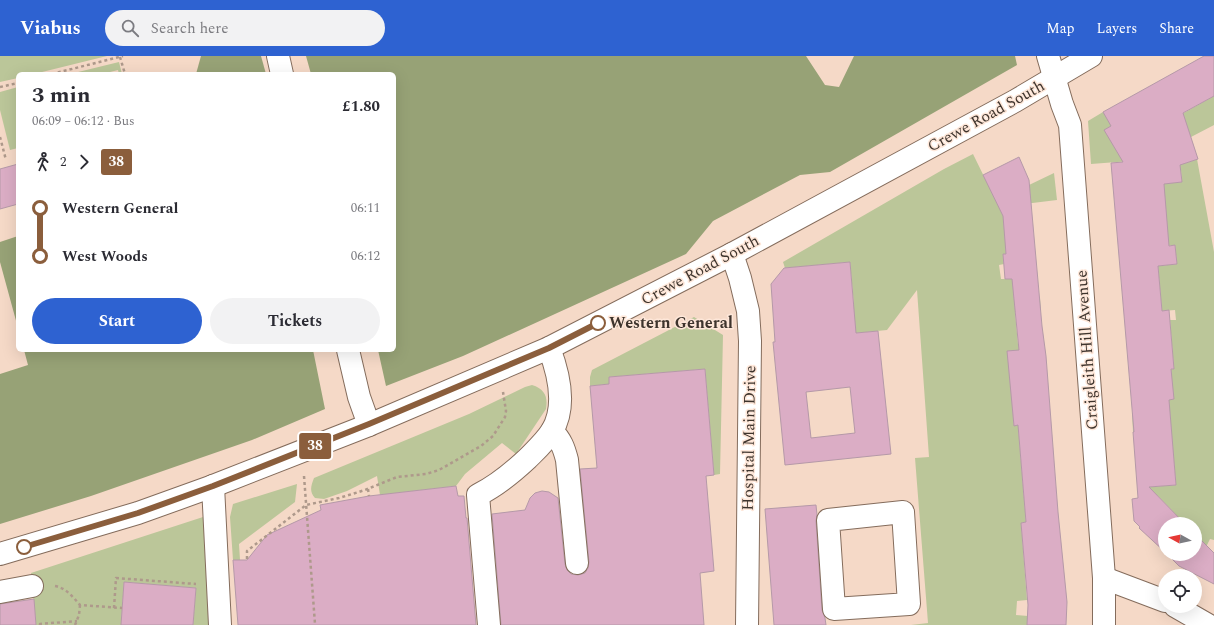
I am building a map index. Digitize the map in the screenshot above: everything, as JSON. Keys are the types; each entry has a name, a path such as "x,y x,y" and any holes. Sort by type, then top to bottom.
{"street":[{"path":"278,56 282,72"},
{"name":"Craigleith Hill Avenue","path":"1048,56 1070,125 1104,578 1104,625"},
{"name":"Crewe Road South","path":"0,554 138,513 213,486 369,424 549,348 732,254 1015,101 1091,56"},
{"name":"Hospital Main Drive","path":"732,254 740,278 748,311 750,341 747,625"},
{"path":"489,625 478,495 500,482 516,469 544,442 552,431 557,420 560,406 560,389 556,366 549,348"},
{"path":"348,352 359,397 369,424"},
{"path":"552,431 563,444 567,460 577,563"},
{"path":"213,486 220,625"},
{"path":"903,512 909,604 857,616 834,609 828,520 903,512"},
{"path":"1104,578 1158,598"},
{"path":"0,592 32,586"},
{"path":"1187,613 1208,625"}],"path":[{"path":"60,72 122,56 125,72"},
{"path":"0,87 16,83"},
{"path":"0,137 6,160"},
{"path":"247,559 247,551 306,505 339,498 368,489 397,477 426,474 439,470 481,446 493,436 505,417 506,411 499,370"},
{"path":"301,451 315,624"},
{"path":"368,489 369,496"},
{"path":"114,608 116,578 201,584"},
{"path":"32,586 46,584 60,587 71,595 80,606 79,615 75,625"},
{"path":"80,606 122,608"},
{"path":"40,625 77,621"}],"green space":[{"path":"0,56 107,56 42,72 16,72 16,78 0,82"},
{"path":"201,56 261,56 265,72 197,72"},
{"path":"306,56 806,56 825,85 839,87 854,56 1015,56 1017,65 830,172 800,175 713,221 686,254 463,356 386,386 378,352 396,352 396,72 310,72"},
{"path":"119,62 122,72 118,72 118,70 110,72 78,72"},
{"path":"16,88 16,148 10,150 0,110 0,92"},
{"path":"1214,90 1214,125 1191,137 1182,114 1212,97"},
{"path":"1103,112 1176,133 1186,163 1197,159 1214,252 1214,540 1210,539 1204,551 1202,550 1202,517 1178,517 1158,496 1137,488 1176,485 1171,429 1133,432 1132,413 1166,410 1165,400 1174,399 1163,370 1174,369 1170,320 1176,320 1175,310 1162,311 1158,266 1177,264 1175,245 1135,248 1152,185 1182,182 1181,170 1130,161 1091,164 1088,121"},
{"path":"973,154 996,201 1054,173 1057,200 1007,206 1011,254 1003,255 1004,264 999,265 1001,279 1013,279 1023,300 1040,299 1041,310 1015,312 1018,344 1044,343 1011,388 1014,425 1018,425 1026,522 1021,523 1027,600 1017,601 1016,615 1028,616 1027,625 911,625 928,623 915,458 929,457 917,290 887,330 816,337 814,308 854,305 850,262 785,268 783,262 944,169"},
{"path":"16,237 16,321 0,262 0,242"},
{"path":"694,317 723,335 720,474 714,475 705,369 609,377 609,384 590,386 592,370"},
{"path":"25,352 313,352 325,409 252,440 91,496 0,524 0,374 28,365"},
{"path":"532,385 543,391 545,394 546,409 516,454 502,443 465,474 456,486 380,495 377,476 347,491 324,499 315,498 311,491 314,478 469,414"},
{"path":"297,484 295,502 239,544 240,560 233,560 230,517 233,504"},
{"path":"203,517 205,519 213,625 193,625 196,588 124,582 121,625 36,625 31,573"}],"building":[{"path":"1204,56 1214,56 1214,96 1183,113 1198,159 1180,165 1182,182 1164,184 1169,246 1175,245 1177,264 1158,266 1162,311 1169,310 1174,369 1171,369 1174,399 1169,400 1176,485 1149,487 1178,517 1158,517 1158,546 1139,528 1140,527 1134,521 1132,499 1138,498 1134,432 1111,163 1123,162 1104,130 1111,126 1103,112"},
{"path":"1019,157 1029,180 1067,602 1066,625 1027,625 1028,605 1021,523 1026,522 1018,425 1014,426 1007,351 1019,350 1012,279 1005,279 1003,254 1006,254 1003,216 983,175"},
{"path":"16,165 16,205 0,209 0,169"},
{"path":"850,262 856,333 878,331 891,454 785,465 773,342 775,342 771,284 784,268","holes":["850,387 855,433 811,438 806,392"]},
{"path":"705,369 714,475 706,476 714,571 700,573 704,625 501,625 492,514 525,510 530,498 535,493 542,491 549,492 558,498 565,564 567,570 571,574 578,575 585,573 588,568 589,562 580,469 597,468 590,386 609,384 609,377"},
{"path":"456,486 458,496 464,496 476,625 238,625 233,560 247,560 267,535 321,510 320,505 369,496"},
{"path":"816,505 822,610 826,625 774,625 765,509"},
{"path":"1202,541 1214,553 1214,584 1202,578 1202,569 1185,569 1174,561 1202,561"},
{"path":"124,582 196,588 193,625 121,625"},
{"path":"34,599 36,625 0,625 0,604"}],"bus line":[{"name":"38","path":"24,547 138,513 213,486 369,424 549,348 598,323"}],"place":[{"name":"Western General","path":"598,323"}]}
